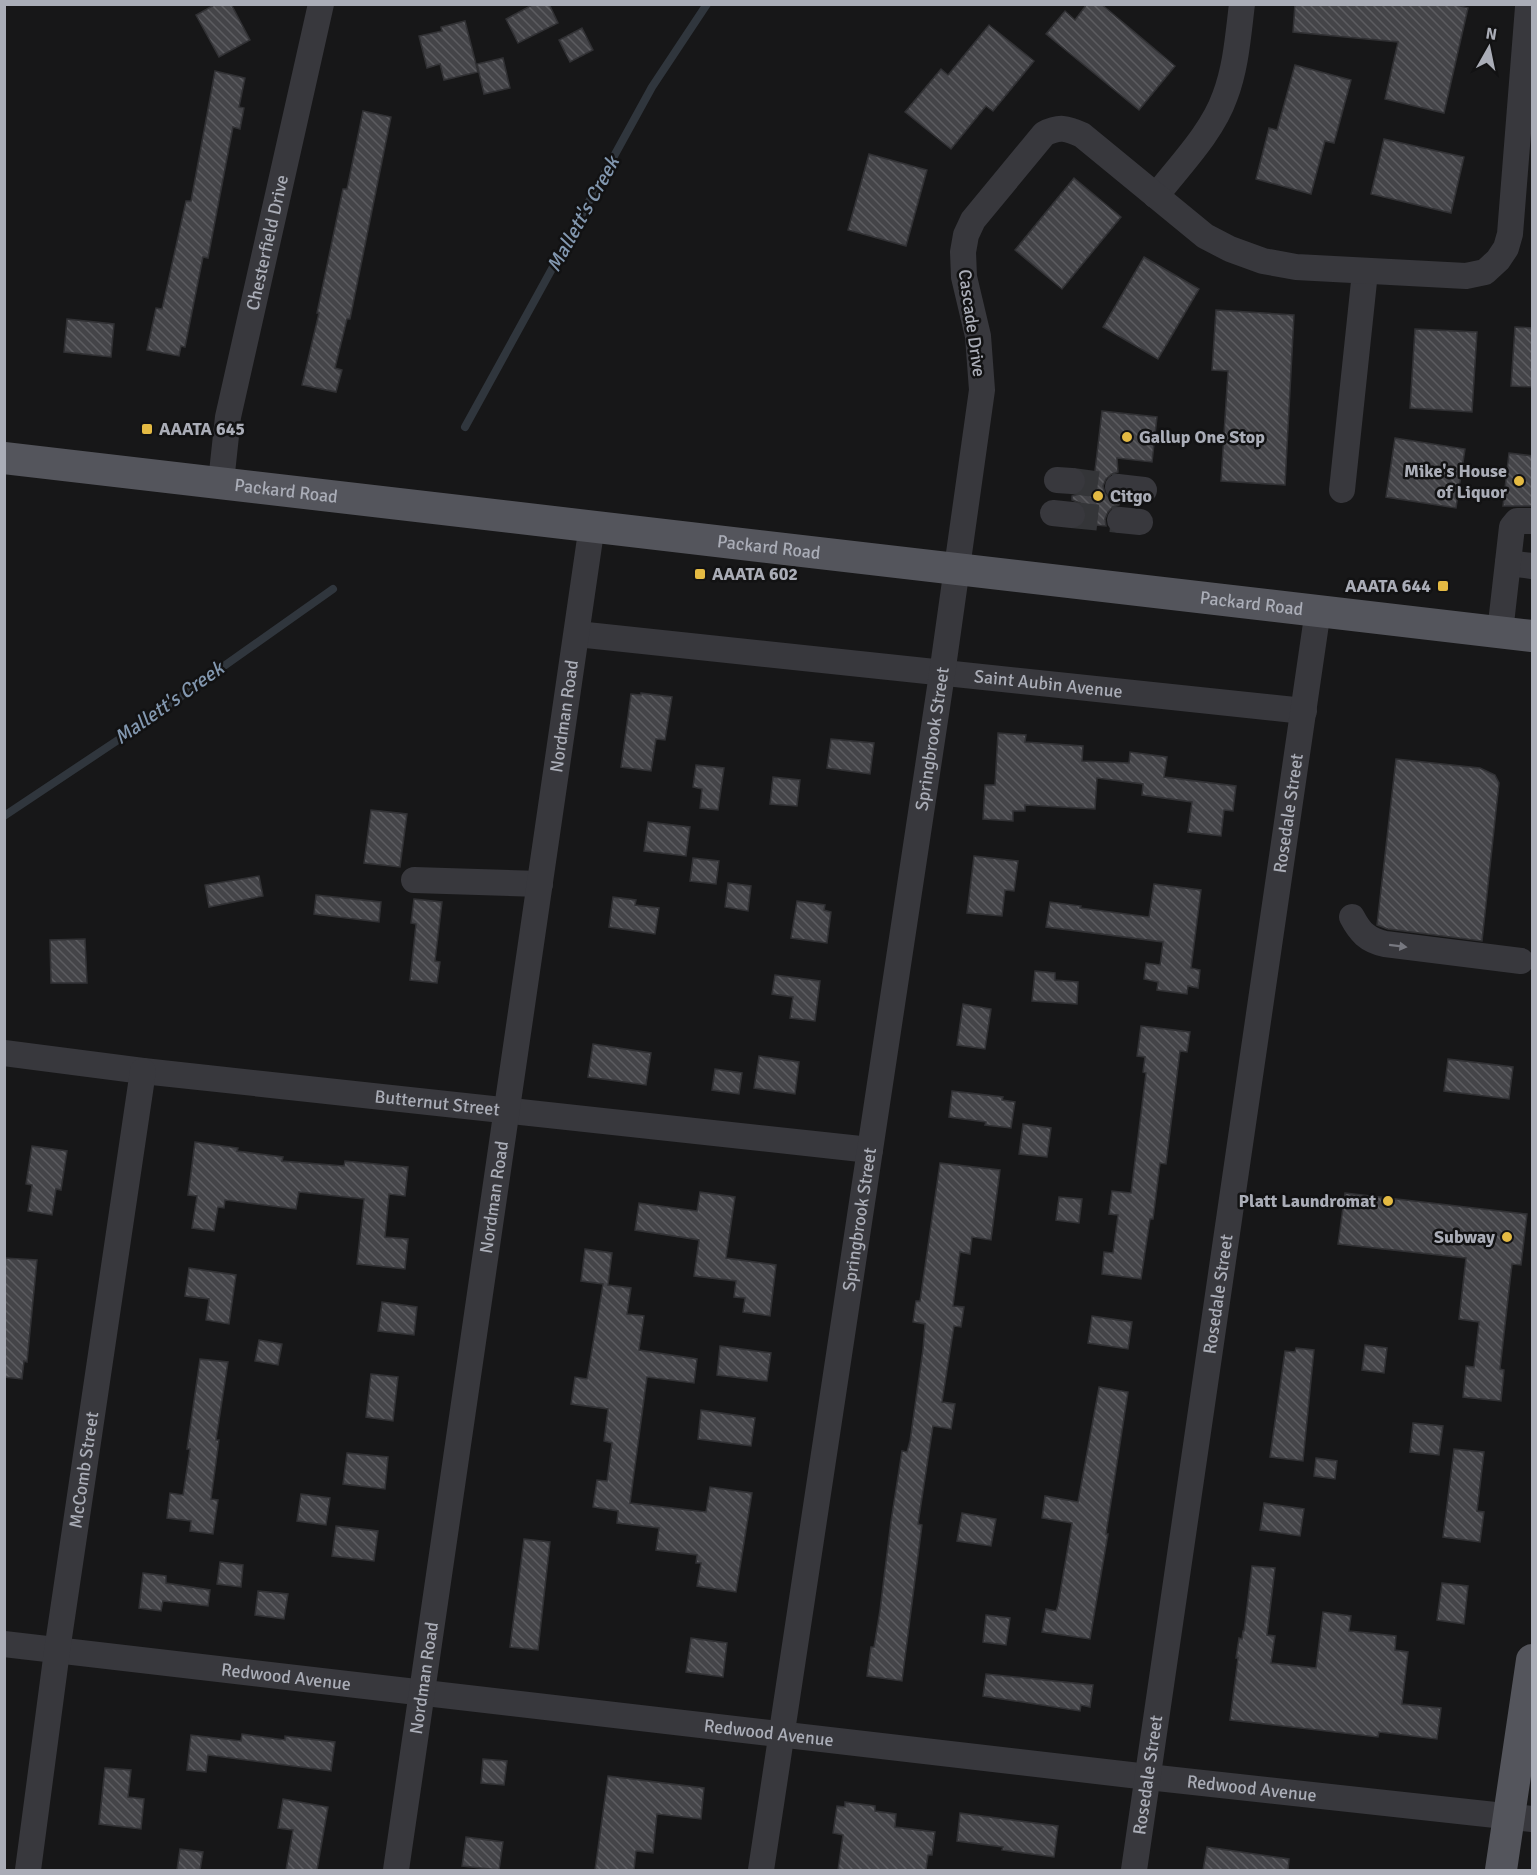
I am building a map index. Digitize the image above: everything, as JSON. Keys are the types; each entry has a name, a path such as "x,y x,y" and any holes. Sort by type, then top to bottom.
{"main road":[{"name":"Packard Road","path":"4,458 1533,636"},
{"path":"1501,1870 1521,1817 1533,1660"}],"street":[{"name":"Chesterfield Drive","path":"221,482 228,417 321,4"},
{"path":"1156,196 1201,138 1225,98 1236,56 1242,4"},
{"name":"Cascade Drive","path":"956,568 982,390 978,336 964,277 963,252 966,235 973,220 1044,134 1055,128 1068,128 1082,135 1205,236 1252,257 1296,267 1365,272 1466,276 1485,272 1498,260 1506,248 1524,168 1528,7"},
{"path":"1342,490 1365,272"},
{"path":"1500,632 1520,565 1512,527 1517,521 1533,521"},
{"name":"Nordman Road","path":"396,1870 592,525"},
{"name":"Springbrook Street","path":"761,1870 942,674 956,568"},
{"name":"Rosedale Street","path":"1134,1870 1318,610"},
{"name":"Saint Aubin Avenue","path":"577,634 1304,711"},
{"path":"414,880 540,884"},
{"path":"1352,917 1363,935 1371,941 1521,961"},
{"name":"Butternut Street","path":"4,1053 143,1071 870,1149"},
{"name":"McComb Street","path":"28,1870 57,1651 143,1071"},
{"name":"Redwood Avenue","path":"4,1644 1148,1777 1521,1817"}],"building":[{"path":"216,4 231,4 250,40 219,57 196,15"},
{"path":"534,4 549,4 558,23 518,43 506,19"},
{"path":"1087,4 1101,4 1175,66 1139,110 1046,34 1065,11 1075,20"},
{"path":"1295,4 1453,4 1468,8 1444,113 1385,99 1398,42 1293,32"},
{"path":"465,21 478,72 444,80 440,64 427,68 419,36 442,31 441,27"},
{"path":"989,25 1034,61 993,111 986,106 951,149 905,112 941,69 948,75"},
{"path":"582,28 593,50 570,62 559,40"},
{"path":"503,58 510,88 484,94 477,64"},
{"path":"1295,65 1351,80 1334,143 1325,141 1311,194 1256,179 1269,128 1277,130"},
{"path":"215,71 245,78 239,107 244,108 240,129 233,127 208,258 203,257 185,347 181,346 179,356 147,350 156,308 162,309 186,201 191,201"},
{"path":"363,111 391,117 350,319 347,319 335,368 342,370 336,392 302,385 319,313 317,313 343,189 347,189"},
{"path":"1384,139 1464,157 1451,213 1371,194"},
{"path":"869,154 927,170 906,246 848,230"},
{"path":"1074,178 1121,217 1062,289 1015,250"},
{"path":"1144,257 1199,289 1158,359 1103,327"},
{"path":"1216,310 1294,315 1285,485 1221,481 1228,371 1212,370"},
{"path":"67,319 114,324 111,357 64,352"},
{"path":"1515,327 1533,328 1533,387 1511,386"},
{"path":"1415,329 1477,332 1472,412 1410,408"},
{"name":"Gallup One Stop","path":"1102,411 1157,417 1152,462 1117,458 1118,472 1106,479 1103,486 1105,493 1110,499 1119,502 1119,505 1108,512 1105,519 1106,526 1084,524 1087,516 1085,508 1072,500 1072,496 1085,489 1086,478 1094,479"},
{"path":"1395,438 1465,449 1456,508 1386,497"},
{"name":"Mike's House of Liquor","path":"1509,453 1533,456 1533,506 1503,506"},
{"path":"641,693 672,697 665,740 656,739 651,771 621,767 631,694 641,695"},
{"path":"998,733 1026,735 1025,742 1083,746 1082,761 1129,763 1130,752 1167,757 1164,777 1236,786 1233,811 1224,810 1221,836 1188,832 1192,802 1142,795 1143,784 1097,778 1095,809 1025,805 1025,811 1013,811 1013,821 983,819 985,785 995,785"},
{"path":"831,739 874,743 870,774 827,768"},
{"path":"1396,759 1480,768 1495,775 1499,783 1482,941 1388,929 1377,925"},
{"path":"696,765 724,768 718,810 700,808 702,789 693,787"},
{"path":"773,777 800,780 797,806 770,804"},
{"path":"371,810 407,814 400,867 364,863"},
{"path":"648,822 690,827 686,856 644,851"},
{"path":"974,856 1018,861 1014,891 1005,890 1002,916 967,913"},
{"path":"693,858 719,861 716,884 690,881"},
{"path":"259,876 263,896 209,907 205,885"},
{"path":"728,883 751,886 748,911 725,907"},
{"path":"1154,884 1201,890 1191,968 1200,970 1198,988 1188,986 1187,994 1157,990 1158,982 1144,979 1146,963 1160,965 1163,942 1046,927 1050,902 1149,917"},
{"path":"316,895 381,902 379,922 314,914"},
{"path":"613,897 636,900 635,905 659,908 655,934 609,927"},
{"path":"414,899 442,902 435,961 440,962 437,983 410,980 416,924 411,923"},
{"path":"797,901 825,905 824,910 831,912 827,943 791,938"},
{"path":"85,939 87,983 51,983 50,940"},
{"path":"1035,971 1055,973 1055,980 1078,982 1077,1004 1032,1001"},
{"path":"775,975 820,981 815,1021 790,1018 793,997 772,994"},
{"path":"963,1004 991,1009 985,1049 957,1045"},
{"path":"1141,1026 1190,1032 1187,1052 1180,1051 1166,1164 1160,1163 1153,1219 1150,1219 1141,1279 1102,1274 1104,1252 1113,1253 1118,1215 1109,1214 1112,1191 1131,1193 1146,1073 1143,1072 1145,1057 1137,1056"},
{"path":"593,1044 651,1053 646,1085 588,1077"},
{"path":"759,1056 799,1062 795,1094 754,1088"},
{"path":"1448,1059 1513,1067 1509,1099 1444,1091"},
{"path":"715,1069 742,1073 739,1094 712,1090"},
{"path":"952,1091 1003,1097 1002,1100 1015,1102 1011,1128 949,1117"},
{"path":"1023,1124 1051,1128 1047,1157 1019,1154"},
{"path":"195,1142 238,1148 237,1151 283,1157 282,1161 344,1166 345,1161 408,1167 405,1196 389,1194 385,1237 408,1239 405,1269 357,1264 364,1199 299,1192 296,1209 225,1200 224,1208 218,1207 214,1231 192,1228 197,1196 188,1195"},
{"path":"32,1146 67,1151 61,1190 56,1189 52,1215 28,1211 32,1185 26,1184"},
{"path":"940,1163 1000,1170 991,1240 972,1237 970,1254 960,1252 953,1306 964,1307 961,1327 954,1326 942,1402 955,1404 951,1429 933,1426 918,1524 922,1525 902,1681 867,1676 880,1610 902,1451 907,1452 910,1441 925,1324 913,1322 916,1301 920,1301"},
{"path":"700,1192 735,1197 726,1258 776,1265 770,1316 743,1312 745,1298 734,1297 736,1281 694,1276 699,1240 635,1230 639,1203 697,1211"},
{"path":"1345,1193 1527,1214 1521,1265 1512,1264 1500,1369 1504,1370 1501,1401 1463,1397 1466,1366 1474,1367 1479,1322 1459,1319 1466,1258 1338,1244"},
{"path":"1059,1197 1082,1199 1079,1223 1056,1220"},
{"path":"585,1249 612,1253 608,1285 631,1288 627,1314 644,1316 639,1350 697,1359 694,1383 647,1377 630,1503 706,1512 710,1487 752,1493 736,1592 697,1586 701,1563 696,1563 697,1555 656,1550 659,1528 617,1523 618,1511 593,1507 597,1480 607,1481 612,1443 604,1441 608,1409 571,1404 575,1377 587,1379 603,1284 581,1281"},
{"path":"4,1258 37,1260 27,1362 24,1361 22,1379 4,1377"},
{"path":"189,1268 236,1275 229,1324 206,1320 209,1299 185,1296"},
{"path":"382,1302 417,1307 414,1335 378,1331"},
{"path":"1092,1316 1132,1322 1128,1349 1088,1343"},
{"path":"259,1340 282,1344 278,1365 255,1361"},
{"path":"1365,1345 1387,1348 1384,1373 1362,1370"},
{"path":"720,1346 771,1353 767,1381 717,1375"},
{"path":"1296,1348 1314,1350 1303,1461 1270,1457 1285,1351 1295,1352"},
{"path":"200,1359 228,1362 216,1440 219,1440 211,1499 218,1500 213,1534 190,1531 191,1521 167,1518 170,1493 183,1495"},
{"path":"371,1374 398,1377 393,1421 366,1417"},
{"path":"1099,1387 1128,1392 1106,1534 1108,1534 1090,1639 1042,1632 1046,1609 1056,1611 1058,1605 1072,1523 1042,1518 1045,1496 1078,1502"},
{"path":"701,1410 755,1418 751,1446 698,1439"},
{"path":"1413,1423 1443,1426 1439,1455 1410,1452"},
{"path":"1454,1449 1484,1452 1477,1511 1484,1512 1480,1542 1443,1537"},
{"path":"347,1453 388,1457 385,1489 343,1484"},
{"path":"1316,1458 1337,1461 1335,1479 1314,1476"},
{"path":"301,1494 330,1498 326,1525 297,1521"},
{"path":"1264,1503 1304,1509 1300,1536 1260,1530"},
{"path":"962,1513 996,1519 991,1546 957,1541"},
{"path":"336,1526 378,1531 374,1561 332,1556"},
{"path":"524,1539 550,1542 538,1650 510,1647"},
{"path":"220,1562 243,1565 241,1587 217,1584"},
{"path":"1252,1566 1275,1568 1267,1635 1275,1636 1271,1663 1316,1668 1323,1612 1351,1616 1349,1631 1396,1636 1395,1650 1408,1652 1402,1704 1441,1708 1437,1739 1379,1732 1378,1737 1230,1720 1238,1658 1236,1658 1239,1638 1242,1639 1244,1631"},
{"path":"143,1573 166,1576 166,1583 210,1590 208,1606 163,1601 161,1611 139,1608"},
{"path":"1442,1583 1468,1586 1464,1624 1437,1620"},
{"path":"258,1591 288,1594 284,1619 255,1615"},
{"path":"986,1615 1010,1618 1006,1645 983,1642"},
{"path":"691,1638 727,1643 723,1677 686,1672"},
{"path":"986,1674 1093,1685 1090,1707 1081,1705 1080,1711 983,1696"},
{"path":"242,1734 285,1740 285,1736 335,1742 331,1771 208,1755 206,1772 187,1770 191,1735 241,1741"},
{"path":"483,1759 507,1761 504,1785 481,1783"},
{"path":"105,1768 131,1770 128,1797 144,1799 141,1829 99,1824"},
{"path":"608,1776 704,1788 701,1819 657,1814 653,1853 636,1851 634,1870 595,1870"},
{"path":"283,1799 328,1807 317,1870 286,1870 293,1830 278,1828"},
{"path":"845,1802 875,1806 875,1811 896,1814 895,1827 935,1832 932,1855 928,1855 926,1870 838,1870 843,1835 833,1833 837,1806 845,1807"},
{"path":"960,1813 1058,1826 1054,1857 957,1841"},
{"path":"466,1837 503,1842 499,1870 462,1866"},
{"path":"1207,1847 1289,1859 1288,1870 1203,1870"},
{"path":"180,1849 203,1852 200,1870 177,1870"}],"waterway":[{"name":"Mallett's Creek","path":"465,427 652,87 707,4"},
{"name":"Mallett's Creek","path":"4,816 142,724 333,589"}],"tunnel":[{"path":"1072,481 1118,487"},
{"path":"1072,515 1120,520"}],"place":[{"name":"AAATA 645","path":"147,429"},
{"name":"Gallup One Stop","path":"1127,437"},
{"name":"Mike's House of Liquor","path":"1519,481"},
{"name":"Citgo","path":"1098,496"},
{"name":"AAATA 602","path":"700,574"},
{"name":"AAATA 644","path":"1443,586"},
{"name":"Platt Laundromat","path":"1388,1201"},
{"name":"Subway","path":"1507,1237"}]}
